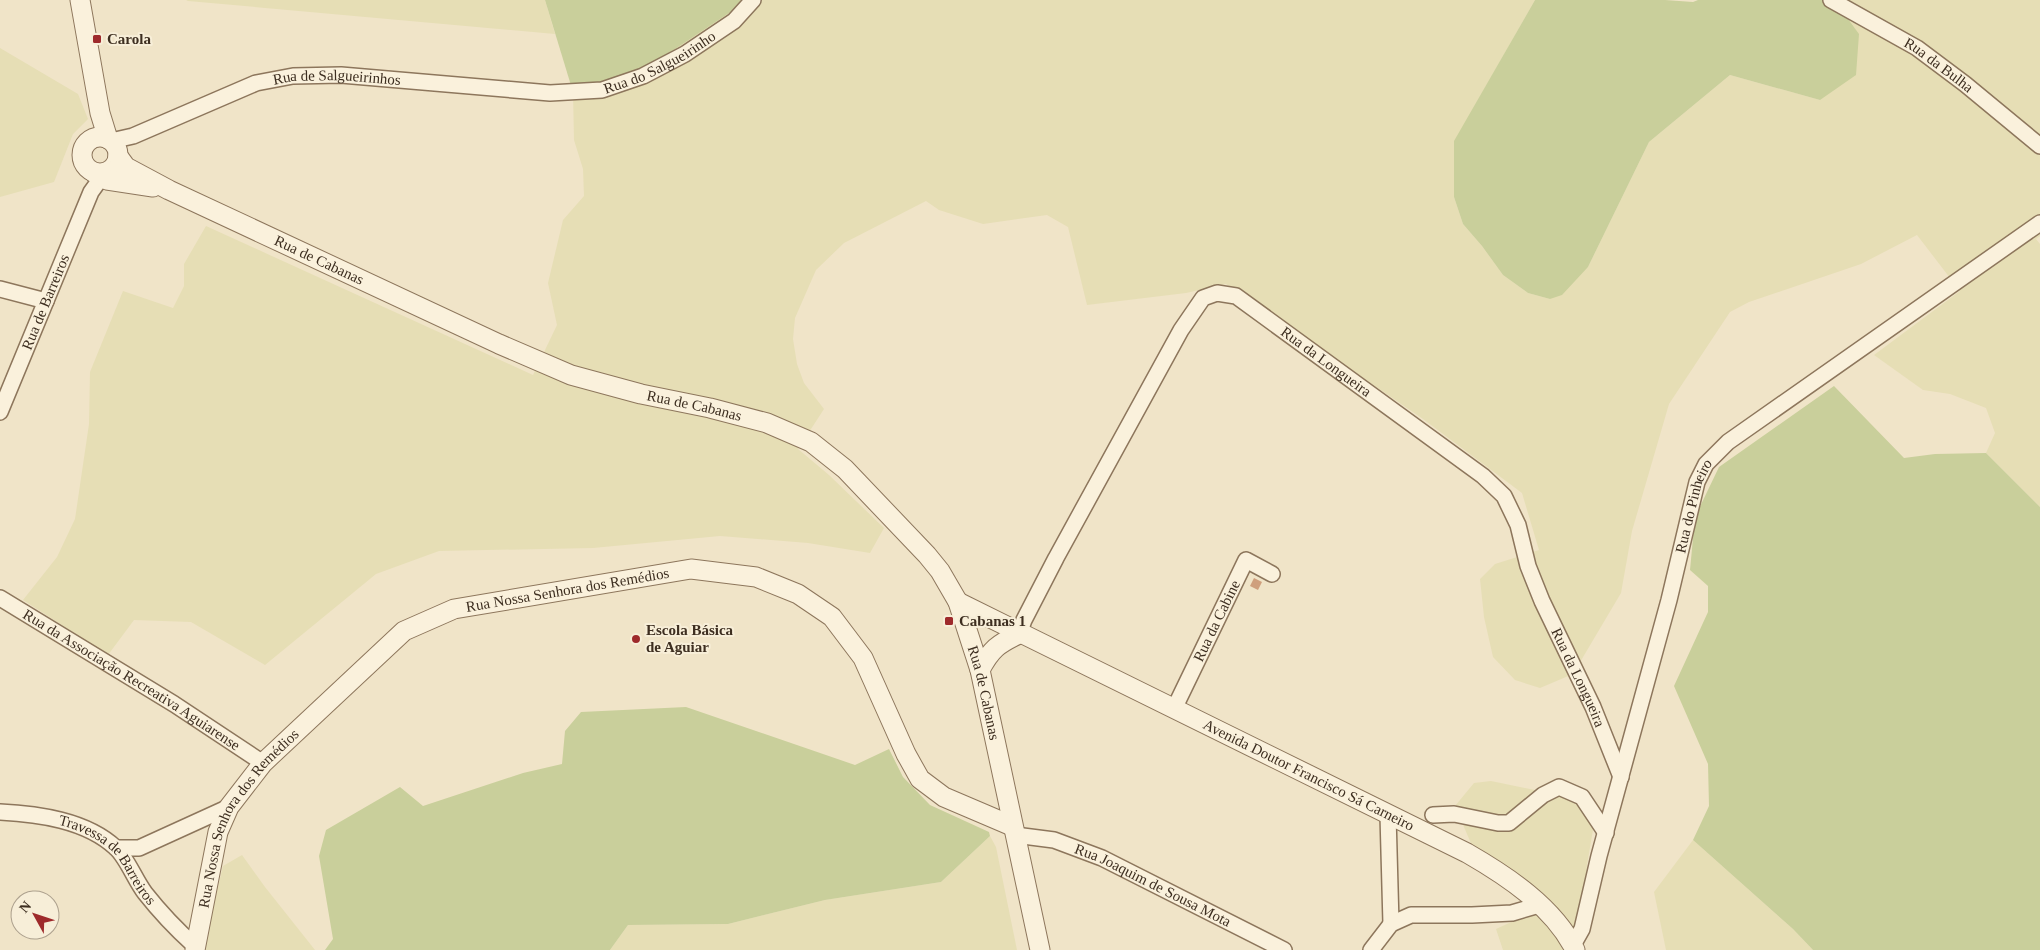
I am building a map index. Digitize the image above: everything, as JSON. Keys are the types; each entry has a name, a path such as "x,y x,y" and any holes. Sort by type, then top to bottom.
{"street":[{"path":"80,0 100,113 105,165"},
{"name":"Rua do Salgueirinho","path":"550,93 602,90 643,76 685,54 734,21 752,0"},
{"name":"Rua da Bulha","path":"1831,0 1917,48 1965,84 2039,145"},
{"name":"Rua de Salgueirinhos","path":"105,165 133,136 256,83 293,76 341,75 550,93"},
{"path":"100,113 98,126 85,144 95,138 105,165"},
{"name":"Rua de Cabanas","path":"105,165 169,190"},
{"name":"Rua de Cabanas","path":"105,165 126,167 169,190 499,344 572,375 641,394 710,408 767,423 811,442 846,469 940,570 958,602 980,670 1040,950"},
{"name":"Rua de Barreiros","path":"0,412 105,165"},
{"name":"Rua do Pinheiro","path":"1574,948 1582,929 1666,609 1697,482 1706,464 1728,442 2040,223"},
{"path":"0,289 46,301"},
{"name":"Rua da Longueira","path":"1019,634 1024,620 1056,558 1181,330 1203,298 1217,293 1236,296 1483,476 1504,496 1518,525 1528,566 1542,601 1593,707 1621,777"},
{"name":"Rua da Cabine","path":"1174,709 1246,560 1272,574"},
{"name":"Rua Nossa Senhora dos Remédios","path":"195,948 218,832 229,807 263,763 404,631 454,609 691,569 756,577 798,594 832,617 863,658 906,754 920,779 944,797 1014,831"},
{"name":"Rua da Associação Recreativa Aguiarense","path":"0,598 174,704 263,763"},
{"name":"Avenida Doutor Francisco Sá Carneiro","path":"958,602 1488,866 1539,905 1559,926 1574,948"},
{"path":"980,670 987,656 998,644 1019,634"},
{"path":"1434,815 1454,814 1498,823 1509,823 1543,795 1559,787 1582,797 1606,833"},
{"path":"116,848 139,848 229,807"},
{"name":"Travessa de Barreiros","path":"0,812 25,814 64,821 94,834 116,848 145,892 195,948"},
{"path":"1388,815 1391,924"},
{"name":"Rua Joaquim de Sousa Mota","path":"1014,831 1054,840 1102,858 1284,950"},
{"path":"1371,950 1391,924 1411,915 1472,915 1512,912 1539,905"}],"shaded area":[{"path":"186,0 545,0 555,34 188,1"},
{"path":"741,0 1535,0 1455,141 1454,197 1463,224 1503,275 1528,293 1550,299 1588,267 1649,142 1730,75 1820,100 1834,0 2040,0 2040,236 2036,239 2040,244 2040,507 1986,453 1995,433 1986,408 1950,394 1923,390 1874,355 1960,291 1917,235 1861,264 1749,302 1730,312 1669,404 1632,531 1621,593 1573,674 1540,688 1515,680 1493,657 1484,617 1480,579 1495,564 1539,550 1522,493 1423,419 1226,284 1186,293 1087,305 1068,227 1047,215 983,224 939,210 926,201 844,243 816,270 795,318 793,339 797,364 804,383 824,409 798,449 829,475 884,528 870,553 808,543 720,536 593,548 439,551 376,574 265,665 191,622 134,620 108,655 23,600 57,557 75,519 89,424 90,372 123,291 173,308 184,286 184,264 206,226 533,375 557,325 548,283 563,220 584,196 583,169 574,140 573,92 735,9"},
{"path":"0,48 78,94 88,119 73,134 54,182 0,197"},
{"path":"1491,781 1554,794 1583,805 1595,818 1587,865 1579,950 1503,950 1496,929 1533,912 1473,848 1455,806 1474,783"},
{"path":"990,836 996,847 1017,950 610,950 628,925 728,924 825,900 941,882"},
{"path":"1693,840 1793,929 1813,950 1666,950 1654,892"},
{"path":"242,855 315,950 203,950 223,866"}],"green space":[{"path":"545,0 741,0 735,9 675,49 597,94 573,92"},
{"path":"1535,0 1665,0 1693,2 1698,0 1834,0 1859,34 1856,75 1820,100 1730,75 1649,142 1588,267 1562,295 1550,299 1528,293 1503,275 1463,224 1454,197 1454,141"},
{"path":"1834,386 1904,458 1935,454 1986,453 2040,507 2040,950 1813,950 1793,929 1693,840 1709,806 1708,764 1674,686 1708,612 1708,586 1690,570 1695,517 1719,467"},
{"path":"686,707 855,765 889,749 903,777 930,805 989,832 990,836 941,882 825,900 728,924 628,925 610,950 325,950 333,939 319,856 326,830 400,787 423,806 523,773 562,764 565,731 581,712"}],"building":[{"path":"1254,578 1262,582 1258,590 1250,586"}],"place":[{"name":"Carola","path":"97,39"},
{"name":"Cabanas 1","path":"949,621"},
{"name":"Escola Básica de Aguiar","path":"636,639"}]}
